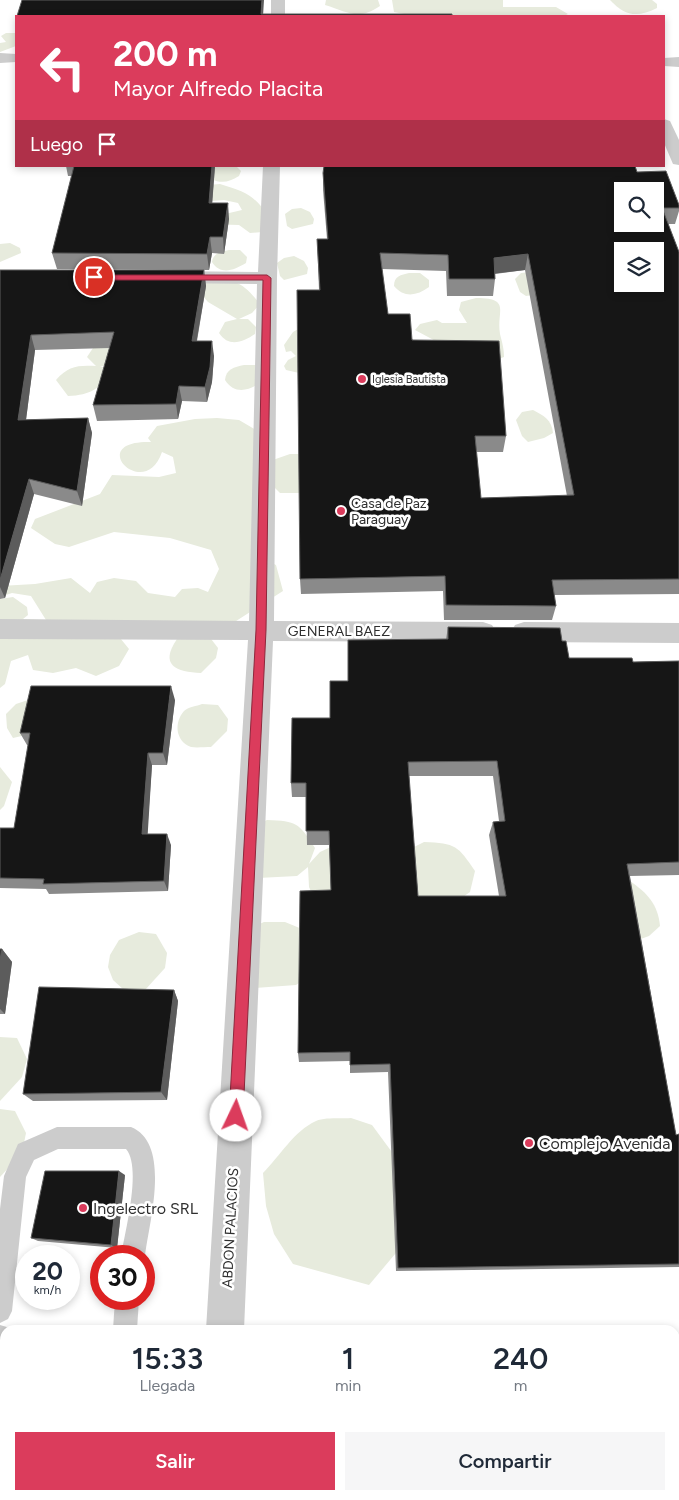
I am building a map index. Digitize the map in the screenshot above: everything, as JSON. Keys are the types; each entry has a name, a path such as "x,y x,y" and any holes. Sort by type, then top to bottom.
{"street":[{"path":"278,0 278,15"},
{"path":"0,58 15,58"},
{"path":"665,62 679,62"},
{"path":"665,126 679,160"},
{"name":"ABDON PALACIOS","path":"225,1325 261,630 267,278 272,167"},
{"path":"148,277 267,278"},
{"name":"GENERAL BAEZ","path":"0,629 679,633"}],"lane":[{"path":"0,1311 14,1176 26,1152 58,1138 130,1138 141,1149 145,1172 135,1245"},
{"path":"125,1325 126,1310"}],"shaded area":[{"path":"326,0 378,0 380,6 372,11 353,14 325,5"},
{"path":"392,0 503,0 503,7 556,7 568,14 410,15 394,12"},
{"path":"610,0 652,0 657,4 657,8 643,13 632,14 621,9"},
{"path":"6,33 15,33 15,46 0,52 0,43 6,42 1,36"},
{"path":"213,167 237,167 241,171 239,176 229,181 222,182 211,179"},
{"path":"220,184 249,195 259,204 269,218 262,232 250,233 239,225 206,224 225,214 242,210 238,203 224,200 174,204 208,185"},
{"path":"301,208 310,212 314,219 313,224 292,229 287,226 285,214 292,209"},
{"path":"10,243 20,248 21,253 0,262 0,244"},
{"path":"240,250 247,257 246,263 228,270 219,269 212,262 214,257 218,253"},
{"path":"294,256 304,261 308,268 307,274 284,280 280,276 277,263 284,258"},
{"path":"530,272 540,294 526,296 520,292 515,279 521,273"},
{"path":"420,273 429,280 429,287 415,294 406,294 398,290 394,286 395,280 401,275"},
{"path":"206,277 231,281 248,290 260,304 252,313 239,319 248,319 256,327 255,334 236,342 227,341 223,338 219,333 225,322 237,319 208,302 201,294"},
{"path":"476,298 494,300 500,307 499,326 504,357 493,361 443,345 415,330 420,324 437,320 442,323 467,323 459,310 461,302"},
{"path":"300,328 299,373 286,370 284,366 288,360 296,356 291,351 286,352 284,345 293,332"},
{"path":"120,343 112,366 100,366 111,370 103,382 89,392 68,396 56,380 60,375 74,367 96,366 87,357 95,345"},
{"path":"244,365 256,365 263,381 248,389 238,390 229,385 225,380 229,371"},
{"path":"533,410 549,421 553,433 544,438 528,442 522,436 516,420 522,412"},
{"path":"195,419 239,420 271,439 251,553 276,565 283,591 222,630 116,633 129,649 119,666 96,676 76,668 53,673 33,670 28,655 11,661 5,684 0,688 0,599 13,597 27,607 28,615 23,619 46,620 31,596 12,593 0,597 0,586 35,584 71,578 90,593 97,582 114,578 136,581 148,593 175,597 182,589 198,588 208,592 219,569 211,550 170,538 114,532 69,547 55,544 31,528 35,519 100,494 112,475 159,477 176,473 173,457 162,452 154,466 144,472 133,471 120,458 122,450 131,444 151,442 148,438 157,426"},
{"path":"290,454 309,454 300,493 280,493 275,488 270,461"},
{"path":"208,635 218,648 216,658 201,673 184,671 173,665 170,661 170,655 177,639"},
{"path":"28,700 42,713 27,745 26,735 13,738 7,728 6,714 16,704"},
{"path":"202,704 218,705 228,719 227,731 211,747 191,747 179,736 179,720 184,711"},
{"path":"0,767 12,782 4,806 0,810"},
{"path":"267,820 285,821 301,828 315,848 309,864 320,852 333,846 382,875 315,900 309,887 308,867 297,876 258,878 254,826"},
{"path":"424,842 443,843 460,851 475,871 470,892 460,899 410,896 412,848"},
{"path":"630,881 651,900 657,911 660,926 649,936 627,944"},
{"path":"264,922 285,922 302,929 308,977 296,985 255,988 251,928"},
{"path":"139,932 156,934 167,953 165,968 145,990 123,989 113,980 108,967 110,955 119,940"},
{"path":"0,1037 17,1038 27,1059 22,1077 0,1101"},
{"path":"0,1109 15,1111 26,1133 22,1153 0,1177"},
{"path":"351,1118 372,1125 397,1159 406,1241 369,1285 293,1264 274,1234 266,1206 263,1173 294,1137 316,1121"}],"building":[{"path":"22,0 262,0 261,14 452,14 452,15 17,15"},
{"path":"74,167 212,167 209,203 228,203 223,237 210,237 207,254 52,253"},
{"path":"324,167 635,167 637,172 666,171 679,208 664,208 664,182 614,182 614,232 664,232 664,213 679,252 679,579 552,580 556,606 446,605 445,576 300,579 297,290 320,290 317,239 328,239","holes":["380,253 448,255 449,279 495,279 494,258 528,254 574,495 481,498 475,436 506,436 499,341 412,340 410,314 388,314"]},
{"path":"0,270 204,270 192,341 212,341 210,367 205,387 179,386 176,404 93,405 114,332 31,335 18,420 88,418 77,491 29,479 0,580"},
{"path":"448,627 560,628 562,641 566,641 569,658 632,658 633,662 679,661 679,862 627,864 676,1135 679,1134 679,1264 398,1268 390,1064 350,1065 350,1052 298,1053 300,891 331,890 329,831 306,831 306,783 291,783 292,718 330,718 330,681 348,681 348,640 448,639","holes":["497,761 505,821 493,822 506,896 418,896 408,762"]},
{"path":"31,686 171,686 163,753 148,753 142,834 167,834 164,881 43,884 44,879 0,878 0,828 14,828 30,733 20,733"},
{"path":"39,987 174,990 161,1092 23,1094"},
{"name":"Ingelectro SRL","path":"45,1171 119,1171 111,1245 31,1238"}],"place":[{"name":"Iglesia Bautista","path":"362,379"},
{"name":"Casa de Paz Paraguay","path":"341,511"},
{"name":"Complejo Avenida","path":"529,1143"},
{"name":"Ingelectro SRL","path":"83,1208"}],"route":[{"path":"94,277 267,278 261,630 236,1116"}]}
